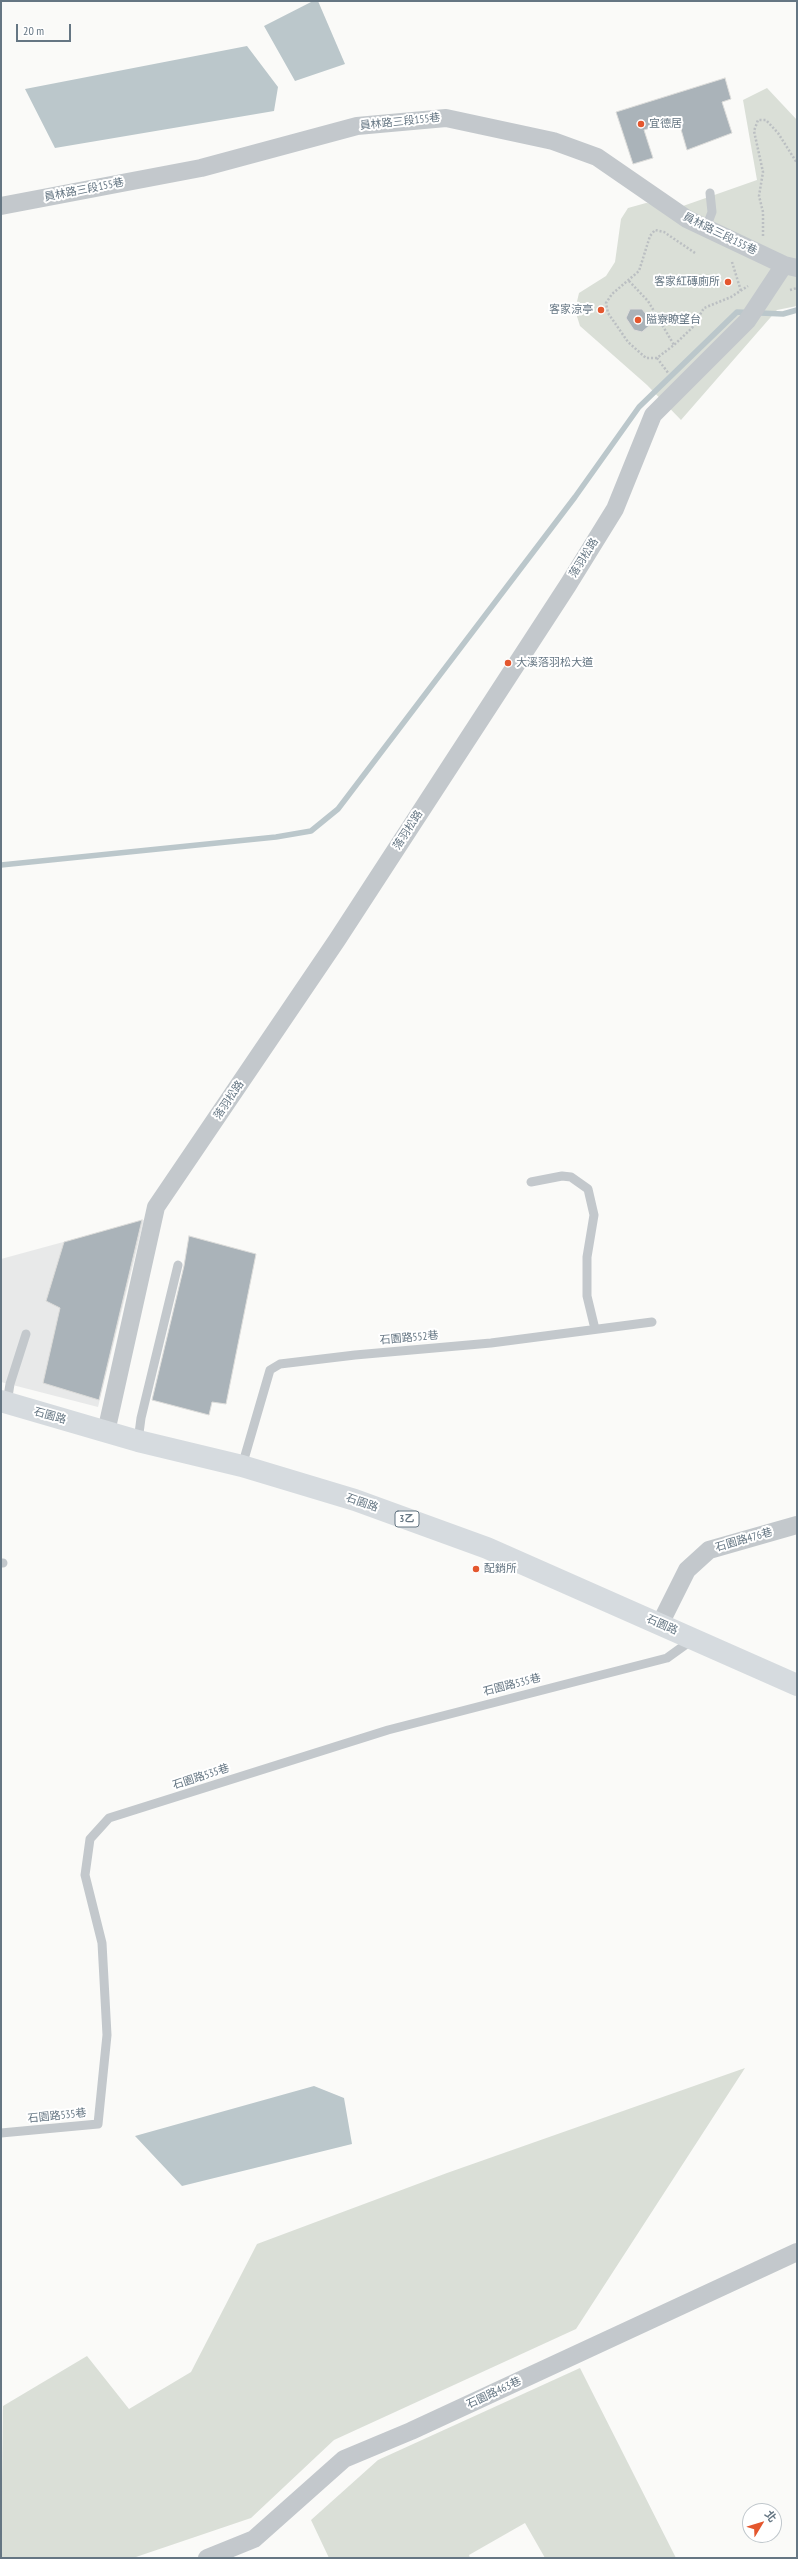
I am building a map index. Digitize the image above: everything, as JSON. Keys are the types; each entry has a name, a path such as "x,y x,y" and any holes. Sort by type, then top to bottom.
{"main road":[{"name":"石園路","path":"4,1402 138,1441 242,1466 355,1500 487,1548 797,1685"}],"street":[{"name":"員林路三段155巷","path":"1,206 201,168 357,126 446,118 554,140 597,157 687,219 790,267"},
{"name":"落羽松路","path":"106,1432 156,1207 337,940 568,585 615,509 653,415 747,321 790,267"},
{"name":"石園路476巷","path":"660,1624 687,1570 709,1550 797,1525"},
{"name":"石園路463巷","path":"207,2558 254,2539 344,2459 411,2431 797,2252"}],"lane":[{"path":"706,228 712,212 710,193"},
{"path":"531,1182 562,1176 572,1177 588,1190 594,1215 586,1257 587,1296 595,1329"},
{"path":"138,1441 141,1418 178,1265"},
{"name":"石園路552巷","path":"242,1466 270,1370 280,1364 355,1354 491,1343 652,1322"},
{"path":"4,1402 26,1334"},
{"name":"石園路535巷","path":"1,2133 98,2124 107,2027 102,1944 85,1875 90,1839 109,1818 388,1730 667,1658 694,1639"}],"path":[{"path":"764,256 763,212 759,196 763,172 754,131 758,120 766,120 778,133 797,163"},
{"path":"695,253 664,232 656,230 650,236 639,271 612,294 606,303 608,313 638,353 646,358 657,358 674,345 692,328 704,308 741,291 750,284"},
{"path":"732,262 741,291"},
{"path":"629,281 648,300 674,345"},
{"path":"650,323 662,324"},
{"path":"657,358 665,369"}],"shaded area":[{"path":"313,1 318,1 345,64 295,81 264,26"},
{"path":"247,46 278,87 274,111 55,148 25,89"},
{"path":"767,88 797,120 797,306 777,310 681,420 647,385 580,326 575,310 579,293 606,276 615,262 621,219 628,208 646,203 683,206 757,180 743,100"},
{"path":"144,1220 98,1407 1,1382 1,1259"},
{"path":"745,2068 576,2329 334,2440 251,2518 133,2558 1,2558 3,2406 87,2356 129,2409 191,2372 257,2244 447,2173"},
{"path":"314,2086 344,2098 352,2144 182,2186 135,2136"},
{"path":"580,2368 676,2558 545,2558 525,2523 469,2555 470,2558 329,2558 311,2520 378,2460"}],"building":[{"name":"宜德居","path":"725,78 731,99 722,102 732,133 687,150 678,119 644,130 653,158 633,164 616,112"},
{"name":"隘寮瞭望台","path":"630,309 642,309 649,318 650,325 642,332 634,330 626,318"},
{"path":"142,1220 99,1400 43,1383 60,1308 46,1301 64,1242"},
{"path":"189,1236 256,1254 226,1404 212,1402 209,1415 152,1400 184,1266"}],"waterway":[{"path":"1,865 276,837 311,831 338,809 575,497 639,407 737,312 783,314 797,310"}],"place":[{"name":"宜德居","path":"641,124"},
{"name":"客家紅磚廁所","path":"728,282"},
{"name":"客家涼亭","path":"601,310"},
{"name":"隘寮瞭望台","path":"638,320"},
{"name":"大溪落羽松大道","path":"508,663"},
{"name":"配銷所","path":"476,1569"}]}
